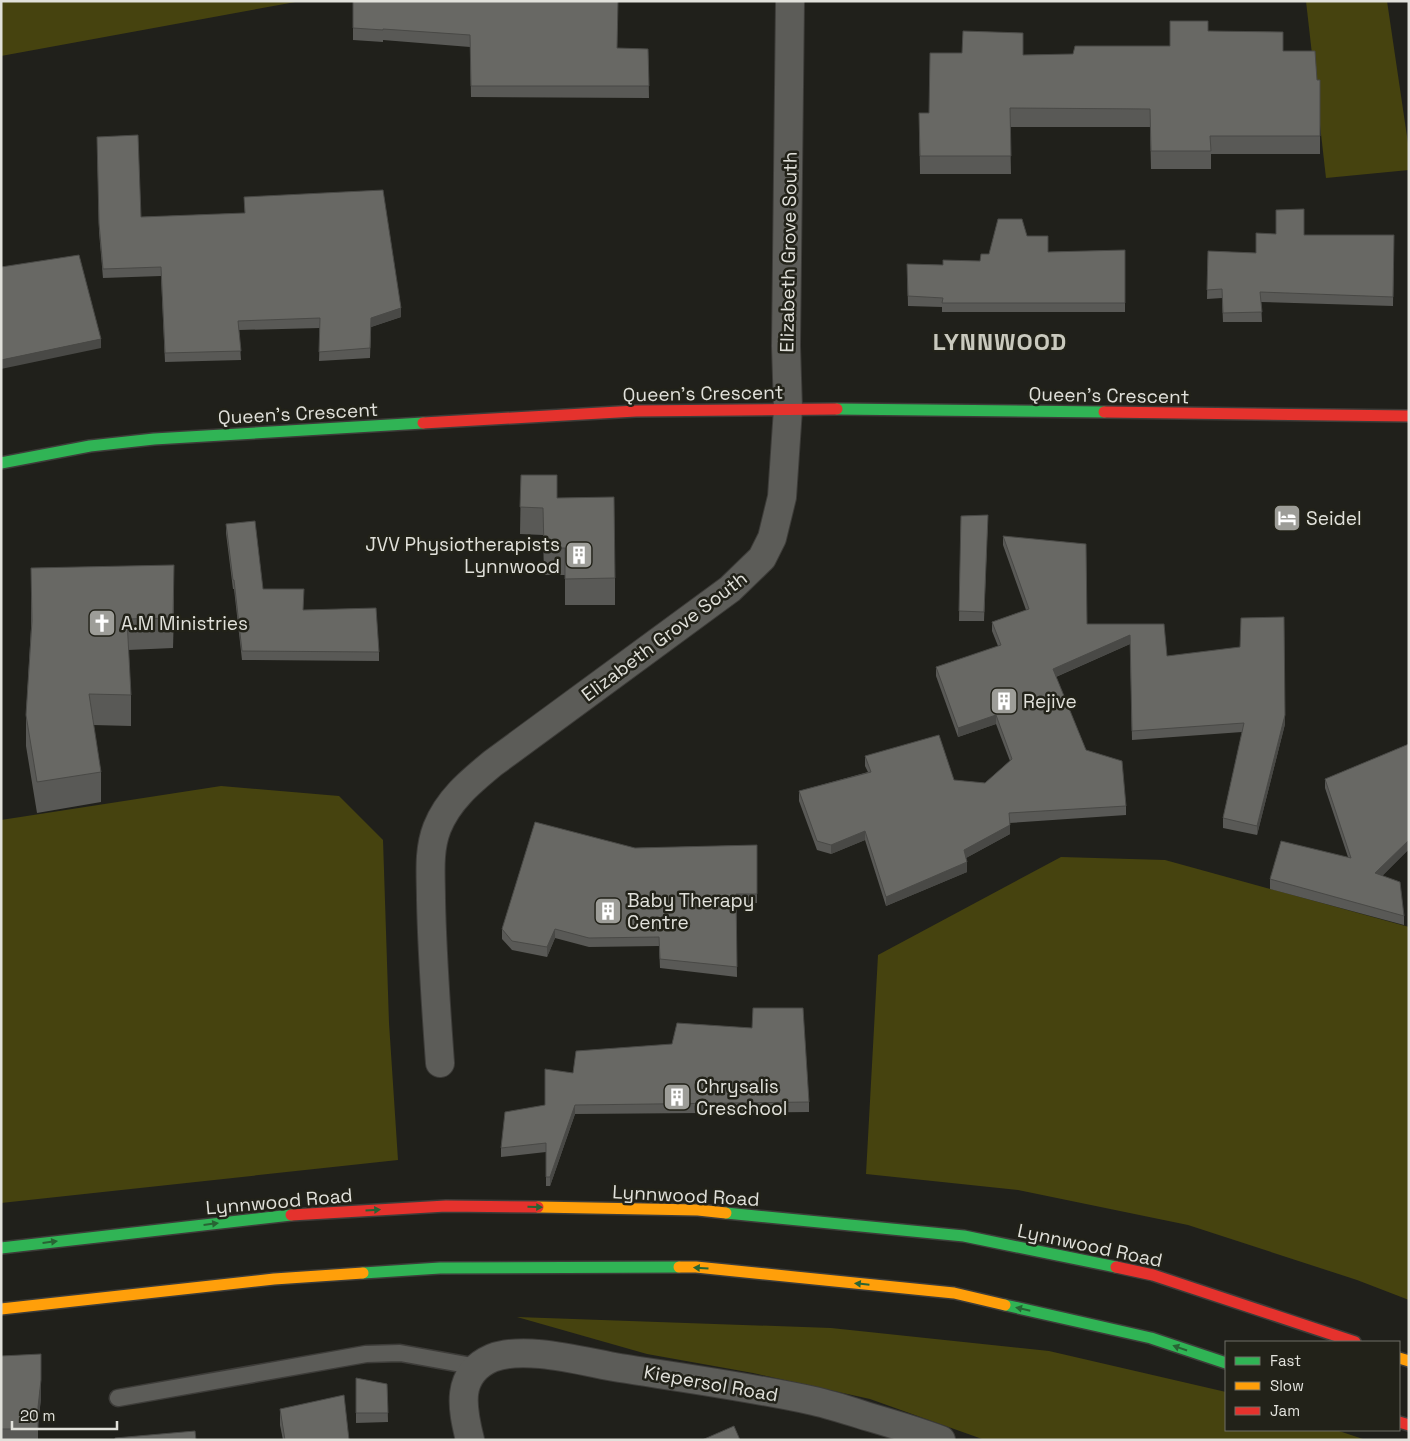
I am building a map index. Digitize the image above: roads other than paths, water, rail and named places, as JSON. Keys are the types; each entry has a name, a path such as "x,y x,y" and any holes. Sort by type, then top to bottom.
{"main road":[{"name":"Queen's Crescent","path":"1,463 90,446 154,439 636,411 788,409 1409,416"},
{"name":"Lynnwood Road","path":"1,1248 282,1216 446,1206 698,1210 964,1236 1153,1275 1351,1341"},
{"path":"1,1309 274,1279 440,1268 696,1267 954,1293 1151,1338 1225,1364"}],"street":[{"name":"Elizabeth Grove South","path":"440,1063 432,952 431,862 433,843 444,815 453,799 473,779 715,602 759,562 772,538 782,497 788,409 786,346 790,1"},
{"name":"Kiepersol Road","path":"478,1367 492,1358 507,1355 527,1353 552,1356 815,1401 941,1440"},
{"path":"470,1440 464,1409 464,1386 470,1375 478,1367"}],"lane":[{"path":"118,1398 366,1354 400,1353 478,1367"}],"place":[{"name":"Seidel","path":"1287,518"},
{"name":"JVV Physiotherapists Lynnwood","path":"579,555"},
{"name":"A.M Ministries","path":"102,623"},
{"name":"Rejive","path":"1004,701"},
{"name":"Baby Therapy Centre","path":"608,911"},
{"name":"Chrysalis Creschool","path":"677,1097"}],"district":[{"name":"LYNNWOOD","path":"1000,342"}]}
